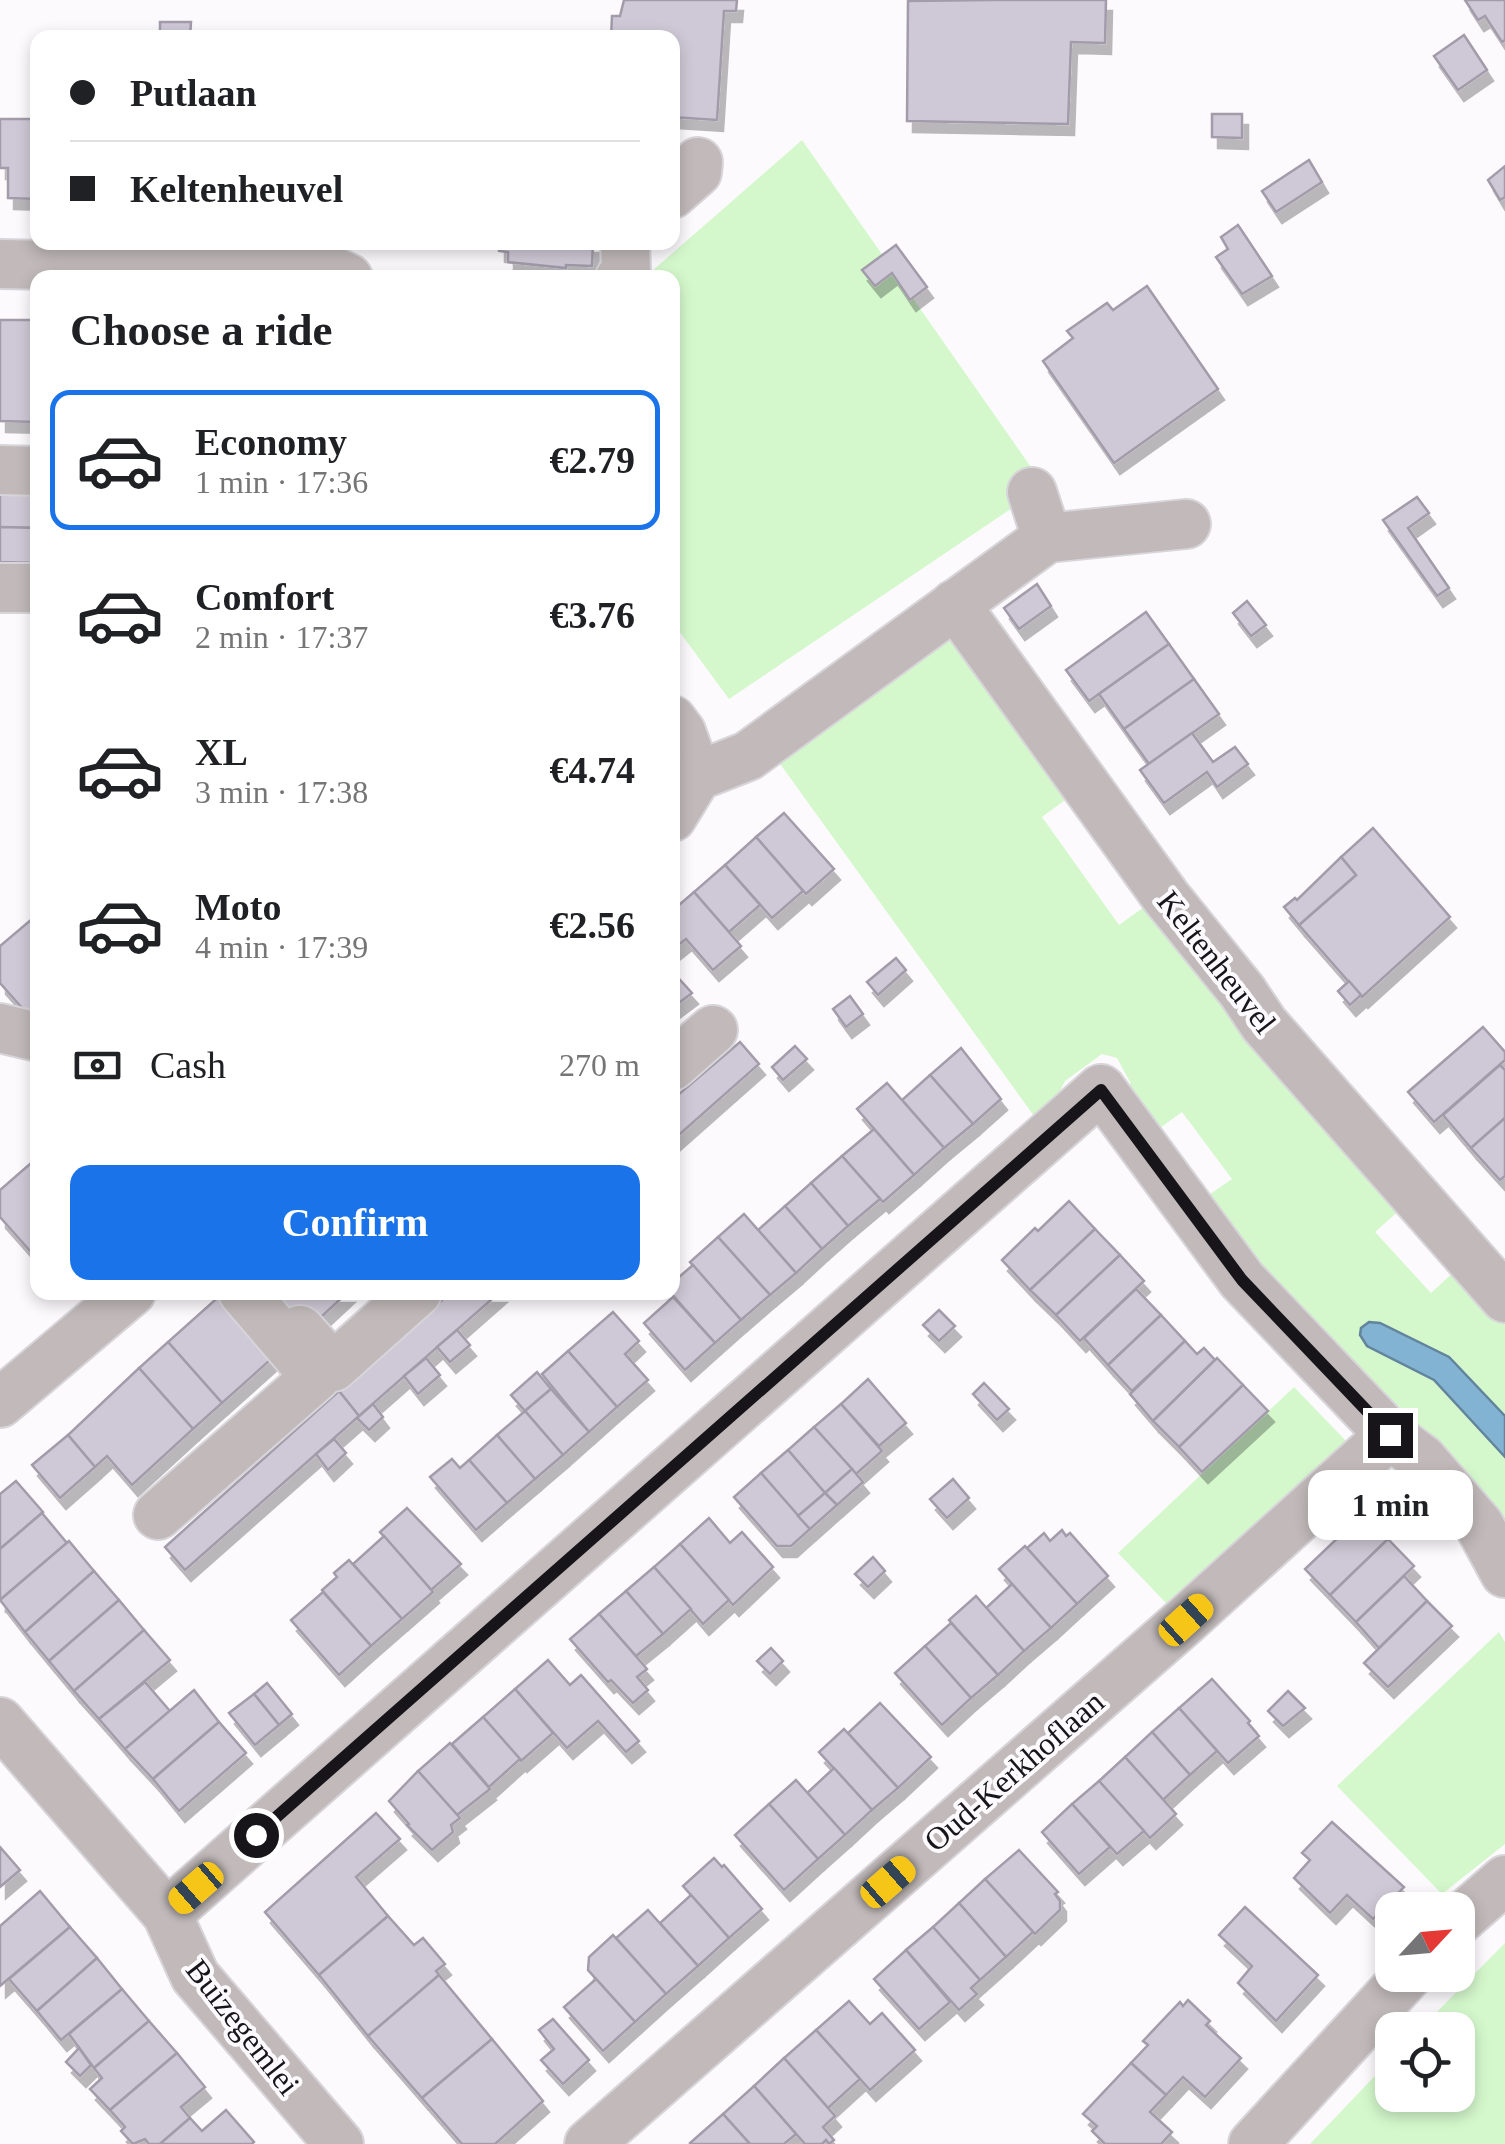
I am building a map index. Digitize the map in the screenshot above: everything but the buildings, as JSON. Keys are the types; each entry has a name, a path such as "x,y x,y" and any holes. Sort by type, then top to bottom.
{"street":[{"path":"0,264 285,270"},
{"path":"0,470 30,471"},
{"path":"1032,492 1047,538"},
{"path":"680,804 698,776 748,756 1047,538 1186,524"},
{"path":"0,588 30,588"},
{"name":"Keltenheuvel","path":"955,604 1166,897 1242,990 1264,1024 1505,1298"},
{"path":"680,731 698,776"},
{"path":"0,1028 30,1034"},
{"path":"680,1059 712,1030"},
{"path":"167,1914 1101,1090 1242,1280 1390,1435 1422,1459 1479,1525 1505,1573"},
{"path":"0,1403 121,1300"},
{"path":"158,1514 316,1377 250,1300"},
{"path":"274,1300 332,1367 409,1300"},
{"name":"Oud-Kerkhoflaan","path":"589,2144 1186,1620 1390,1435"},
{"name":"Buizegemlei","path":"0,1722 167,1914 194,1976 339,2144"},
{"path":"1475,1906 1505,1880"},
{"path":"1254,2144 1393,1992"}],"green space":[{"path":"802,140 1040,480 1024,500 729,699 680,632 680,270 653,270"},
{"path":"949,641 971,654 1072,795 1042,817 1119,925 1151,902 1403,1207 1375,1232 1431,1293 1458,1268 1505,1324 1505,1536 1399,1406 1379,1405 1200,1201 1232,1179 1182,1112 1153,1133 1133,1103 1130,1082 1117,1058 1102,1054 1065,1081 1059,1093 1034,1116 778,761 941,642"},
{"path":"1294,1387 1347,1442 1166,1603 1118,1553"},
{"path":"1499,1632 1505,1642 1505,1844 1440,1892 1337,1786"},
{"path":"1505,1943 1505,2144 1310,2144 1375,2076 1375,2112 1475,2112 1475,2012 1437,2012 1457,1992 1475,1992 1475,1973"}],"water":[{"path":"1369,1322 1380,1323 1449,1357 1505,1416 1505,1457 1434,1380 1367,1346 1360,1335 1361,1328"}],"route":[{"path":"256,1835 1101,1090 1242,1280 1390,1435"}]}
